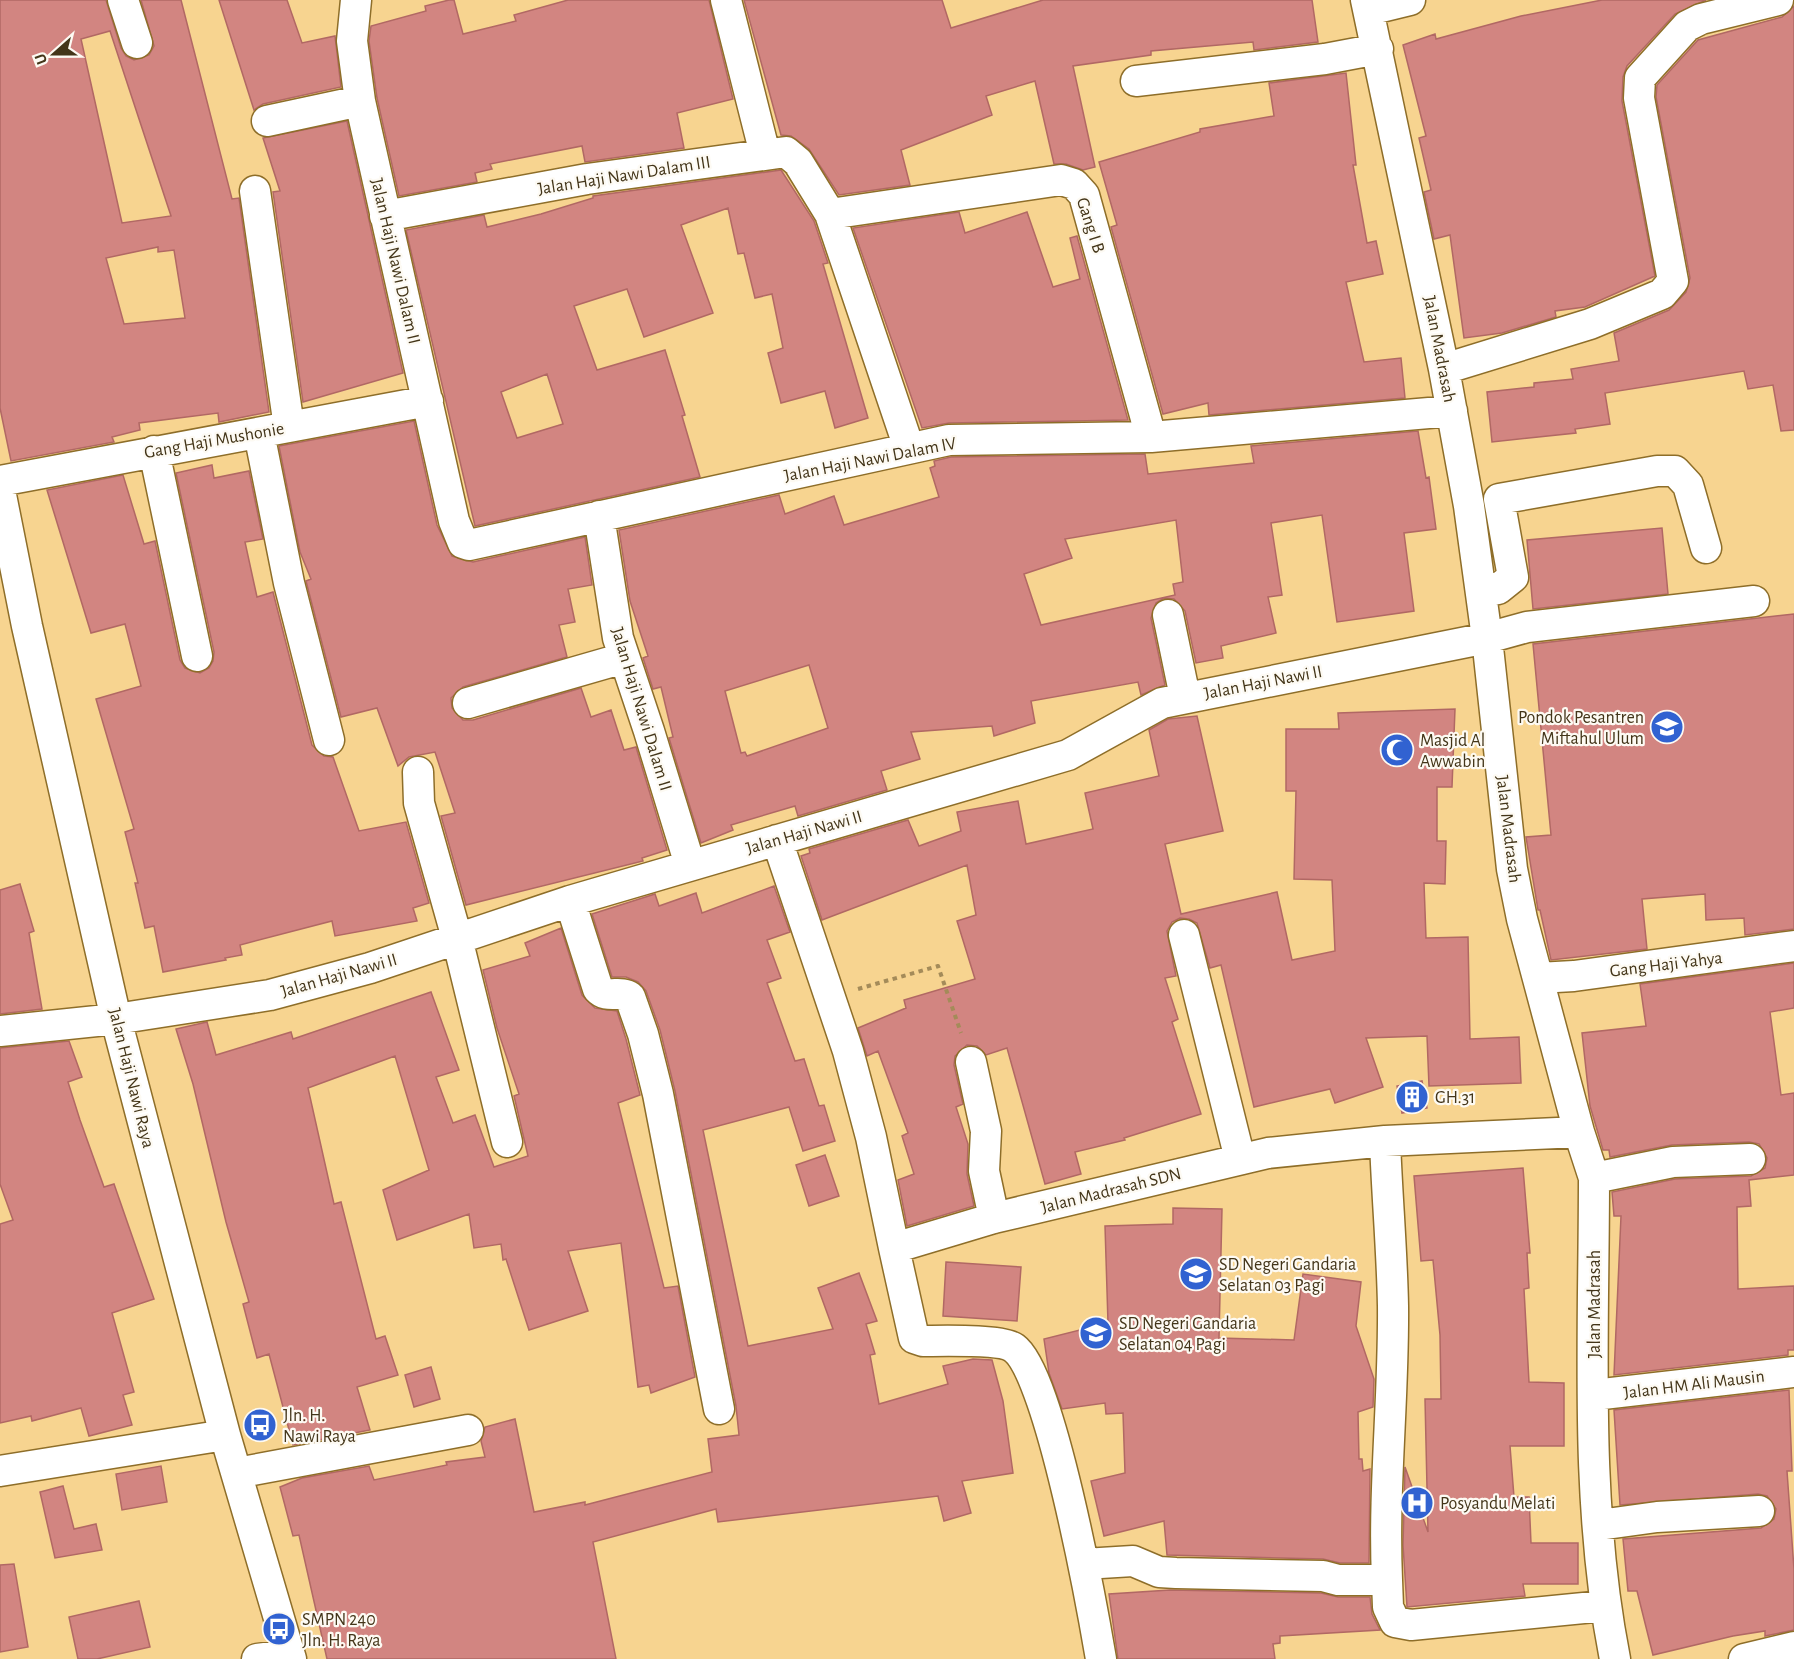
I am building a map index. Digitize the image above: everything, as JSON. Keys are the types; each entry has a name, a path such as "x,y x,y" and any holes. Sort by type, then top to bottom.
{"street":[{"path":"123,0 137,43"},
{"name":"Jalan Haji Nawi Dalam II","path":"356,0 352,41 360,101 454,521"},
{"path":"726,0 765,154"},
{"path":"1368,5 1410,0"},
{"path":"1444,369 1590,324 1662,294 1673,281 1639,98 1640,78 1687,26 1701,19 1778,0"},
{"name":"Jalan Madrasah","path":"1368,5 1452,411 1481,591 1512,869 1538,978 1579,1132 1594,1178 1594,1395 1599,1525 1604,1606 1615,1659"},
{"path":"1136,81 1325,59 1378,49"},
{"path":"267,121 360,101"},
{"name":"Jalan Haji Nawi Dalam III","path":"386,216 587,179 786,152 792,154 830,214"},
{"name":"Gang I B","path":"830,214 1061,180 1074,184 1084,195 1151,438"},
{"path":"255,191 289,427"},
{"path":"830,214 909,448"},
{"name":"Gang Haji Mushonie","path":"0,481 428,401"},
{"name":"Jalan Haji Nawi Dalam IV","path":"454,521 461,540 470,545 949,440 1151,438 1452,411"},
{"path":"259,433 289,583 329,740"},
{"path":"154,451 196,656"},
{"path":"1481,591 1498,589 1513,577 1499,499 1657,471 1675,471 1688,485 1706,549"},
{"name":"Jalan Haji Nawi Raya","path":"0,490 27,627 116,1019 225,1435 290,1657"},
{"name":"Jalan Haji Nawi Dalam II","path":"599,516 618,638 690,865"},
{"name":"Jalan Haji Nawi II","path":"0,1031 116,1019 270,995 370,968 570,901 1068,755 1162,703 1185,697 1487,638 1527,627 1754,601"},
{"path":"1168,615 1185,697"},
{"path":"468,703 624,658"},
{"path":"417,772 419,802 457,938 507,1142"},
{"path":"777,840 831,997 861,1098 914,1338 917,1341 1005,1344 1022,1357 1039,1389 1049,1423 1084,1564 1101,1659"},
{"path":"570,901 598,989 605,994 626,994 630,997 644,1034 658,1094 719,1408"},
{"path":"1184,935 1240,1159"},
{"name":"Gang Haji Yahya","path":"1538,978 1574,976 1794,946"},
{"path":"971,1062 986,1131 984,1171 994,1218"},
{"name":"Jalan Madrasah SDN","path":"894,1248 994,1218 1240,1159 1296,1149 1385,1141 1579,1132"},
{"path":"1385,1141 1393,1304 1390,1451 1384,1517 1388,1607 1395,1622 1411,1625 1604,1606"},
{"path":"1594,1178 1673,1162 1750,1159"},
{"name":"Jalan HM Ali Mausin","path":"1594,1395 1794,1372"},
{"path":"237,1473 468,1430"},
{"path":"0,1471 225,1435"},
{"path":"1599,1525 1657,1517 1759,1511"},
{"path":"1084,1564 1133,1561 1159,1572 1387,1580"},
{"path":"1744,1659 1794,1647"},
{"path":"257,1659 290,1657"}],"path":[{"path":"831,997 938,966 971,1062"}],"building":[{"path":"0,0 106,0 121,48 126,56 134,60 149,55 154,46 141,0 181,0 232,199 239,198 269,412 219,422 218,413 139,423 140,430 112,437 114,442 11,461 0,408","holes":["110,31 171,216 122,223 81,39","158,247 158,252 174,250 185,318 124,324 106,258"]},
{"path":"219,0 287,0 302,43 335,36 341,87 263,104 254,110"},
{"path":"454,0 463,34 516,21 514,15 568,0 709,0 733,99 677,113 684,148 585,162 582,146 490,164 492,169 475,173 477,182 399,196 377,98 369,41 371,26 426,11 425,6"},
{"path":"744,0 942,0 951,28 1043,0 1312,0 1318,42 1254,50 1253,42 1151,51 1151,55 1073,66 1095,167 1083,170 1066,164 1054,164 1035,81 986,96 992,115 901,150 910,185 839,195 809,149 791,136 781,135"},
{"path":"1602,0 1706,0 1675,14 1627,66 1623,77 1622,101 1655,276 1585,307 1555,311 1556,317 1502,333 1464,338 1450,235 1434,239 1424,192 1431,190 1419,138 1426,136 1403,45 1435,34 1436,39 1521,16"},
{"path":"1794,6 1794,430 1781,431 1773,385 1748,389 1744,371 1605,393 1610,424 1575,429 1576,433 1492,442 1487,392 1534,387 1534,383 1573,379 1571,369 1619,361 1614,333 1669,310 1686,292 1690,278 1656,97 1657,85 1698,40 1782,17"},
{"path":"1346,73 1356,165 1353,165 1367,243 1376,241 1383,274 1346,282 1364,362 1401,358 1405,398 1209,415 1208,403 1163,414 1111,227 1117,225 1099,162 1200,132 1200,129 1274,116 1269,83"},
{"path":"347,121 403,373 303,402 273,192 280,191 263,138"},
{"path":"781,170 814,221 828,263 823,264 868,418 835,428 825,391 781,403 768,353 783,348 772,294 755,298 744,253 738,254 728,208 681,225 713,313 644,337 627,289 574,306 597,370 665,350 685,415 682,416 700,477 475,526 406,230 484,215 487,227 541,214 593,198 593,196","holes":["547,374 563,424 517,438 501,392"]},
{"path":"959,212 965,233 1027,212 1053,287 1080,279 1070,238 1077,236 1128,420 949,423 922,428 853,228"},
{"path":"414,421 437,525 452,556 473,562 585,537 592,585 568,589 575,622 559,625 567,657 463,687 451,698 452,708 463,720 473,720 581,688 591,717 611,710 624,750 636,747 667,850 642,858 643,861 466,905 441,816 455,813 435,752 409,757 398,766 377,708 341,717 306,581 311,579 300,552 279,446"},
{"path":"1418,431 1426,478 1429,477 1436,529 1404,533 1414,611 1337,622 1322,515 1271,523 1282,595 1268,597 1276,633 1221,646 1223,658 1196,663 1185,611 1174,599 1164,598 1156,603 1151,618 1165,685 1141,695 1138,682 1031,701 1035,723 994,736 992,726 911,732 920,759 881,771 887,790 798,816 795,806 731,825 733,830 701,843 669,738 673,737 661,687 653,689 643,658 648,656 630,601 619,530 779,495 785,514 834,496 844,525 939,497 930,468 935,466 934,461 951,457 1145,454 1148,474 1254,463 1251,446","holes":["1176,520 1183,582 1173,584 1175,595 1041,625 1024,574 1072,558 1065,539","809,665 828,728 747,756 745,752 741,753 725,691"]},
{"path":"212,465 214,478 249,471 263,539 245,542 257,597 273,592 312,745 324,756 333,757 359,831 406,822 429,903 413,908 417,921 335,936 332,921 240,945 242,955 225,958 226,960 163,972 154,926 145,928 135,883 138,883 125,832 134,829 96,699 141,686 125,624 91,633 47,490 123,475 144,544 155,541 180,660 185,668 200,673 209,668 214,652 176,473"},
{"path":"1662,528 1668,594 1533,609 1527,540"},
{"name":"Pondok Pesantren Miftahul Ulum","path":"1794,614 1794,929 1745,935 1744,918 1706,920 1705,894 1642,899 1647,949 1551,960 1540,910 1538,910 1526,837 1551,835 1533,644"},
{"path":"1455,709 1452,787 1437,787 1437,841 1446,841 1445,884 1424,883 1426,938 1468,937 1470,1039 1519,1037 1521,1083 1429,1086 1427,1036 1366,1038 1383,1087 1335,1103 1330,1089 1254,1107 1221,965 1210,968 1197,923 1180,918 1172,922 1167,931 1176,976 1165,978 1178,1019 1172,1022 1201,1114 1124,1138 1125,1140 1075,1152 1081,1174 1045,1184 1007,1048 986,1055 977,1046 967,1045 955,1056 954,1065 963,1104 956,1107 968,1144 967,1174 974,1206 907,1226 898,1180 914,1174 902,1136 908,1133 878,1051 867,1056 858,1028 906,1008 904,1000 975,979 957,921 976,915 967,865 822,920 801,856 810,853 809,849 908,820 919,846 961,831 957,812 1018,801 1026,844 1093,829 1085,793 1159,776 1149,730 1168,719 1197,716 1223,831 1165,844 1181,914 1277,892 1292,960 1335,951 1332,880 1294,879 1296,791 1286,791 1286,729 1339,729 1338,713"},
{"path":"20,884 34,931 29,933 42,1009 0,1014 0,890"},
{"path":"774,886 790,932 767,940 781,978 767,983 795,1061 804,1059 819,1106 824,1105 835,1141 803,1151 789,1107 703,1130 748,1346 833,1329 818,1288 859,1273 877,1321 866,1324 875,1354 870,1355 879,1404 948,1384 943,1366 973,1359 992,1360 1003,1401 1013,1473 962,1481 971,1513 944,1521 938,1496 718,1522 716,1509 593,1542 616,1659 327,1659 299,1535 293,1536 280,1487 302,1478 369,1466 374,1480 447,1465 446,1462 485,1457 481,1441 485,1427 515,1419 534,1512 585,1502 585,1505 712,1472 708,1439 739,1435 736,1406 675,1091 660,1030 646,991 638,982 626,977 612,977 592,914 655,894 659,906 696,893 702,913"},
{"path":"561,928 582,995 595,1008 617,1011 626,1039 640,1095 618,1103 664,1288 678,1286 695,1377 651,1393 649,1385 638,1387 621,1243 568,1251 588,1311 529,1330 506,1259 503,1260 501,1244 474,1248 469,1214 397,1240 383,1190 429,1170 395,1056 308,1088 334,1204 341,1202 376,1339 385,1336 398,1375 357,1387 370,1430 293,1445 269,1354 257,1358 243,1304 249,1302 226,1222 193,1084 176,1029 207,1022 216,1055 291,1032 293,1039 431,992 459,1070 436,1077 453,1123 475,1115 494,1167 528,1156 514,1096 519,1094 497,1028 483,970 530,956 525,943"},
{"path":"1794,963 1794,1008 1770,1012 1781,1095 1794,1093 1794,1175 1749,1180 1751,1206 1737,1207 1738,1289 1794,1286 1794,1350 1788,1350 1788,1355 1614,1375 1621,1216 1614,1216 1612,1192 1675,1179 1751,1176 1765,1168 1767,1158 1759,1144 1749,1142 1672,1145 1610,1157 1609,1150 1603,1150 1590,1106 1582,1033 1646,1026 1640,984"},
{"path":"69,1041 82,1077 68,1082 80,1120 104,1187 114,1184 154,1299 112,1313 134,1392 123,1395 132,1425 89,1436 81,1408 32,1421 31,1416 0,1423 0,1224 13,1220 0,1184 0,1048"},
{"name":"GH.31","path":"1422,1081 1427,1108 1402,1113 1397,1086"},
{"path":"825,1155 839,1196 809,1206 796,1165"},
{"path":"1523,1168 1530,1253 1527,1253 1529,1288 1524,1289 1529,1382 1564,1383 1564,1446 1510,1446 1514,1497 1529,1497 1531,1543 1578,1543 1578,1584 1523,1584 1525,1596 1407,1607 1403,1545 1405,1467 1428,1532 1425,1399 1441,1399 1440,1335 1433,1260 1421,1261 1414,1176"},
{"path":"1173,1208 1222,1209 1219,1338 1294,1340 1303,1274 1361,1282 1356,1326 1374,1379 1373,1407 1358,1412 1359,1459 1362,1459 1363,1471 1370,1469 1369,1563 1340,1563 1323,1559 1167,1555 1164,1521 1104,1536 1091,1481 1125,1473 1123,1413 1106,1414 1105,1403 1062,1409 1049,1373 1044,1339 1108,1323 1105,1226 1173,1224"},
{"path":"946,1262 1021,1267 1017,1321 943,1316"},
{"path":"431,1367 440,1399 414,1407 405,1375"},
{"path":"1789,1390 1792,1471 1787,1471 1794,1569 1794,1630 1765,1636 1765,1631 1733,1636 1653,1655 1637,1591 1628,1591 1623,1539 1761,1528 1774,1519 1776,1509 1767,1496 1758,1494 1620,1505 1614,1410"},
{"path":"161,1466 167,1502 122,1510 116,1474"},
{"path":"63,1486 74,1529 96,1524 102,1550 55,1558 40,1492"},
{"path":"14,1564 28,1647 0,1652 0,1565"},
{"path":"1170,1590 1321,1593 1338,1597 1370,1597 1372,1614 1380,1630 1280,1636 1280,1643 1273,1644 1275,1659 1118,1659 1109,1594"},
{"path":"139,1601 150,1647 97,1659 78,1659 69,1617"}],"place":[{"name":"Pondok Pesantren Miftahul Ulum","path":"1667,727"},
{"name":"Masjid Al Awwabin","path":"1397,750"},
{"name":"GH.31","path":"1412,1097"},
{"name":"SD Negeri Gandaria Selatan 03 Pagi","path":"1196,1274"},
{"name":"SD Negeri Gandaria Selatan 04 Pagi","path":"1096,1333"},
{"name":"Jln. H. Nawi Raya","path":"260,1425"},
{"name":"Posyandu Melati","path":"1417,1503"},
{"name":"SMPN 240 Jln. H. Raya","path":"279,1629"}]}
